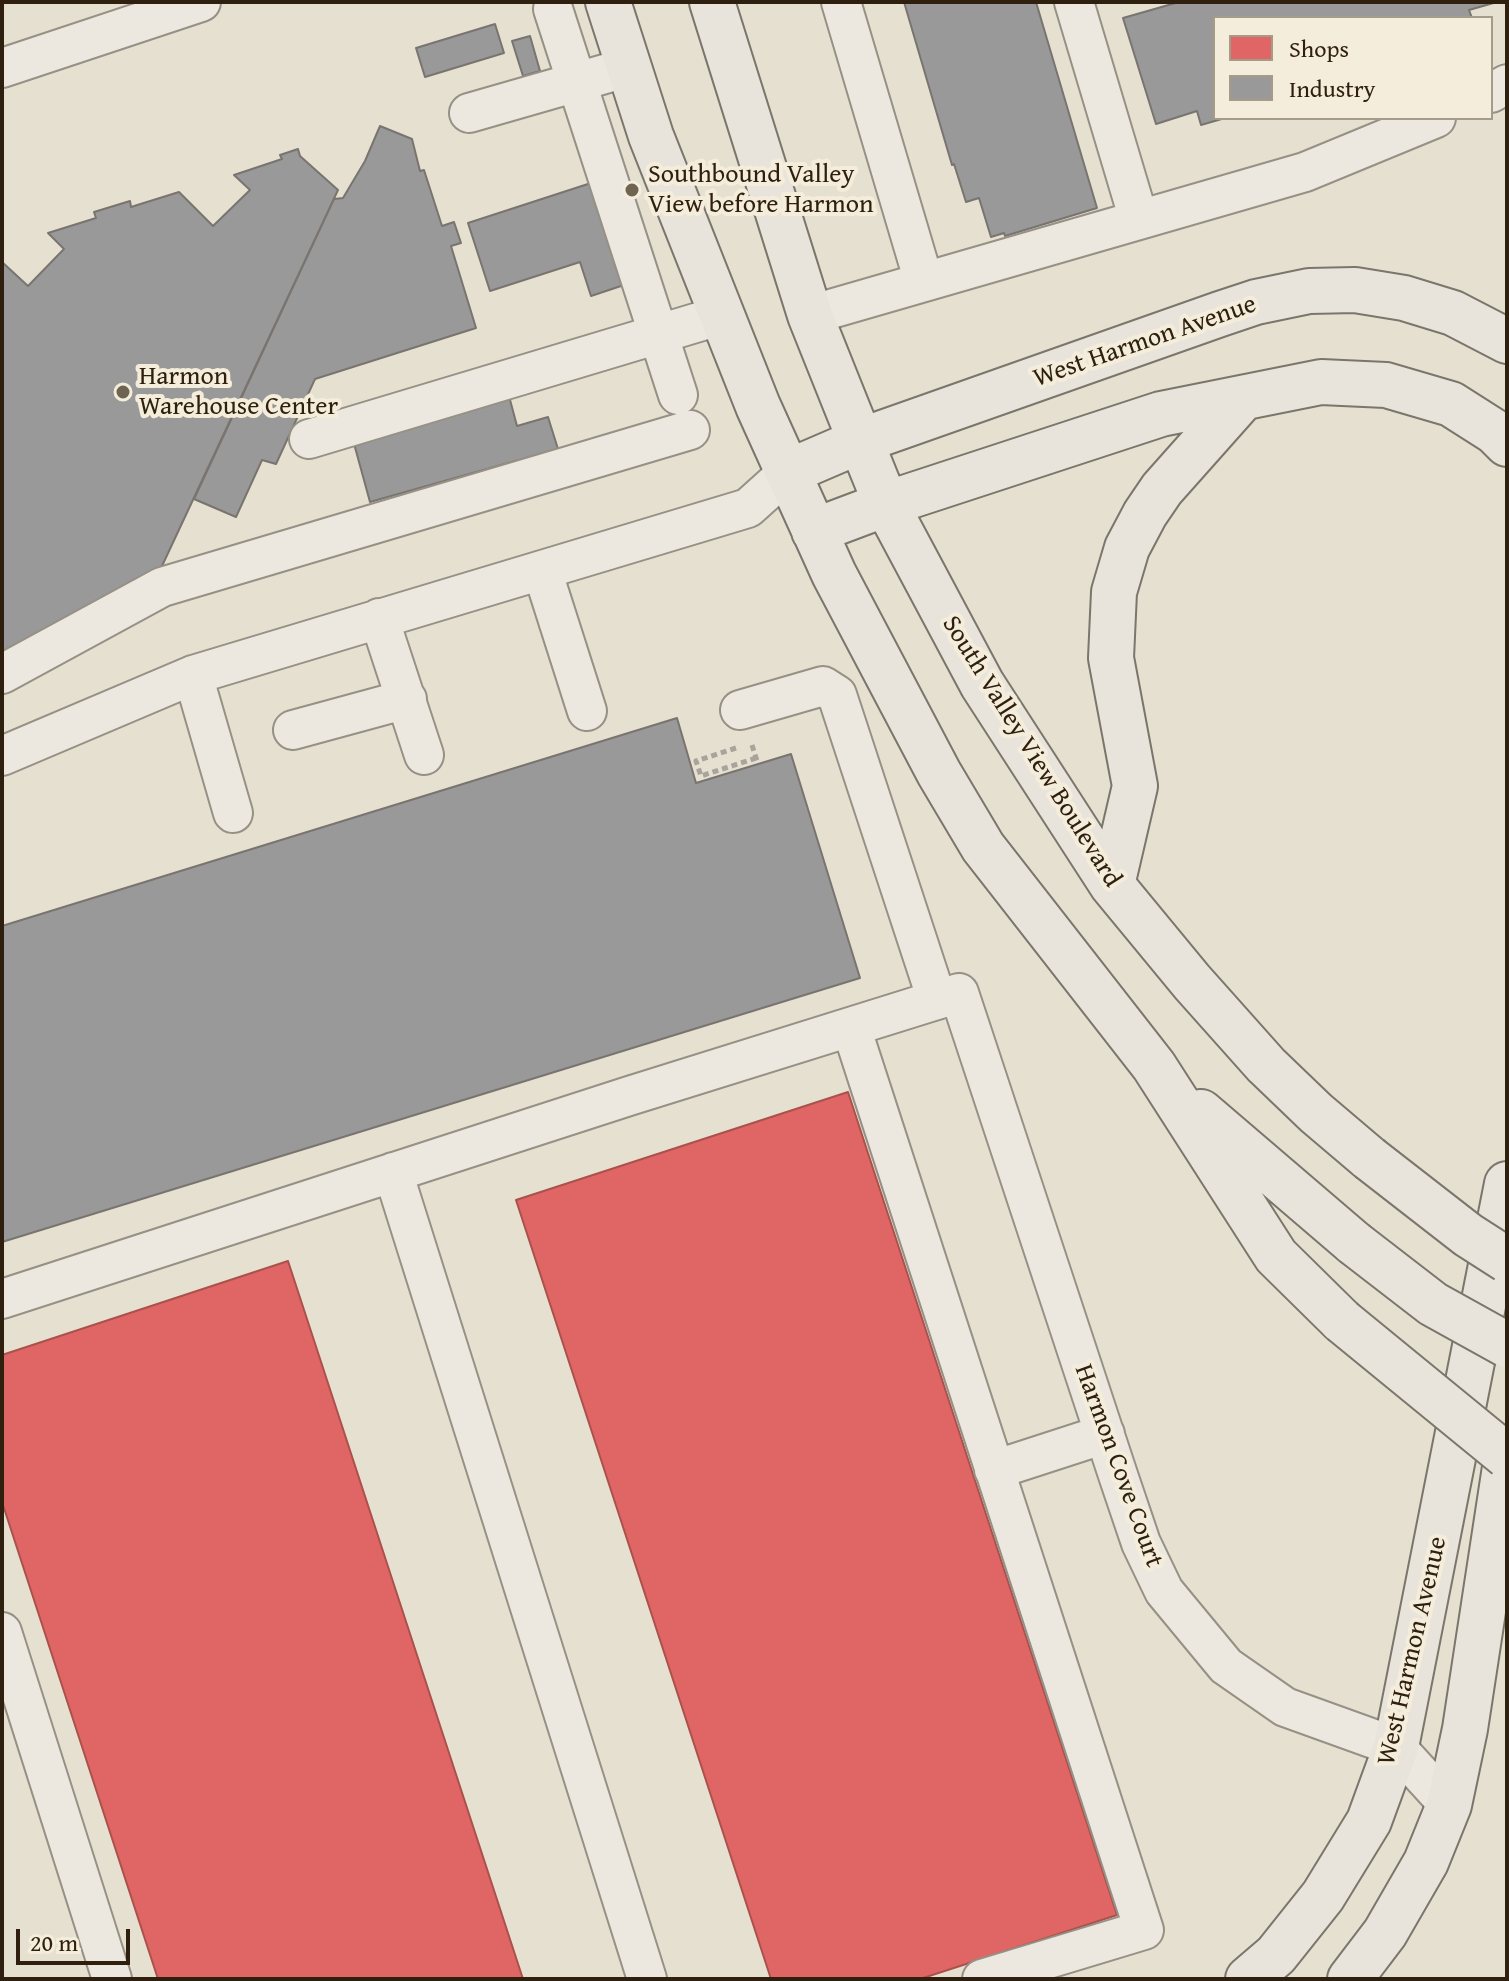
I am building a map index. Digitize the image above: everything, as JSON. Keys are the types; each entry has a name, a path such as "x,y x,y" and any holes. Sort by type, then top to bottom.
{"main road":[{"path":"608,2 651,136 722,315 814,531 877,658 983,847 1154,1066 1276,1256 1342,1321 1507,1455"},
{"name":"South Valley View Boulevard","path":"712,2 810,315 886,504 982,684 1112,885 1219,1014 1316,1113 1468,1235 1507,1260"},
{"name":"West Harmon Avenue","path":"788,472 860,441 1256,302 1309,291 1355,290 1404,298 1453,313 1507,341"},
{"path":"814,531 886,504 1161,414 1321,382 1386,385 1451,404 1495,432 1507,444"},
{"path":"1112,885 1135,786 1111,658 1114,592 1127,548 1145,514 1162,489 1242,399"},
{"path":"1154,1066 1205,1116 1354,1243 1433,1304 1507,1345"},
{"name":"West Harmon Avenue","path":"1248,1979 1276,1955 1323,1896 1369,1821 1396,1747 1507,1184"},
{"name":"West Harmon Avenue","path":"1350,1979 1385,1933 1426,1862 1449,1805 1465,1729 1507,1455"}],"street":[{"path":"2,68 108,16 201,2"},
{"path":"841,2 924,282"},
{"path":"1074,2 1139,220"},
{"path":"2,674 162,587 684,413 553,9"},
{"path":"469,113 629,67"},
{"path":"810,315 1305,172 1431,120"},
{"path":"309,439 722,315"},
{"path":"2,756 193,675 748,508 788,472"},
{"path":"748,508 814,531"},
{"path":"542,570 587,711"},
{"path":"379,618 424,755"},
{"path":"193,675 233,813"},
{"name":"Harmon Cove Court","path":"740,710 823,686 837,695 1105,1434 1141,1543 1164,1591 1226,1666 1285,1707 1396,1747 1449,1805"},
{"path":"293,730 407,699"},
{"path":"2,1299 948,997"},
{"path":"851,1027 1144,1930 982,1979"},
{"path":"393,1172 647,1979"},
{"path":"994,1470 1105,1434"},
{"path":"2,1632 112,1979"}],"path":[{"path":"751,743 757,761 701,776 696,761 751,743"}],"building: Shops":[{"path":"848,1092 1117,1915 920,1979 771,1979 516,1200"},
{"path":"288,1261 523,1979 158,1979 2,1502 2,1355"}],"building: Industry":[{"path":"904,2 1036,2 1097,208 1005,236 1004,233 991,237 979,198 966,202 952,165"},
{"path":"1179,2 1497,2 1469,10 1471,16 1213,16 1213,120 1218,120 1201,125 1197,111 1156,124 1123,18"},
{"path":"495,24 504,53 425,77 416,48"},
{"path":"530,36 540,71 523,76 512,41"},
{"path":"380,126 412,139 420,171 424,170 442,226 454,222 461,243 451,246 476,328 315,379 276,464 262,460 236,517 194,499 334,199 343,198 365,161"},
{"name":"Harmon Warehouse Center","path":"298,149 300,156 338,190 162,566 2,654 2,262 28,286 64,249 48,233 96,218 94,212 130,201 131,207 179,192 213,226 250,190 234,175 282,159 280,155"},
{"path":"591,183 624,285 591,296 580,262 490,291 468,223"},
{"path":"509,396 517,426 548,417 558,449 370,502 353,440"},
{"path":"677,718 696,783 791,754 860,978 2,1242 2,926"}],"place":[{"name":"Southbound Valley View before Harmon","path":"632,190"},
{"name":"Harmon Warehouse Center","path":"123,392"}]}
